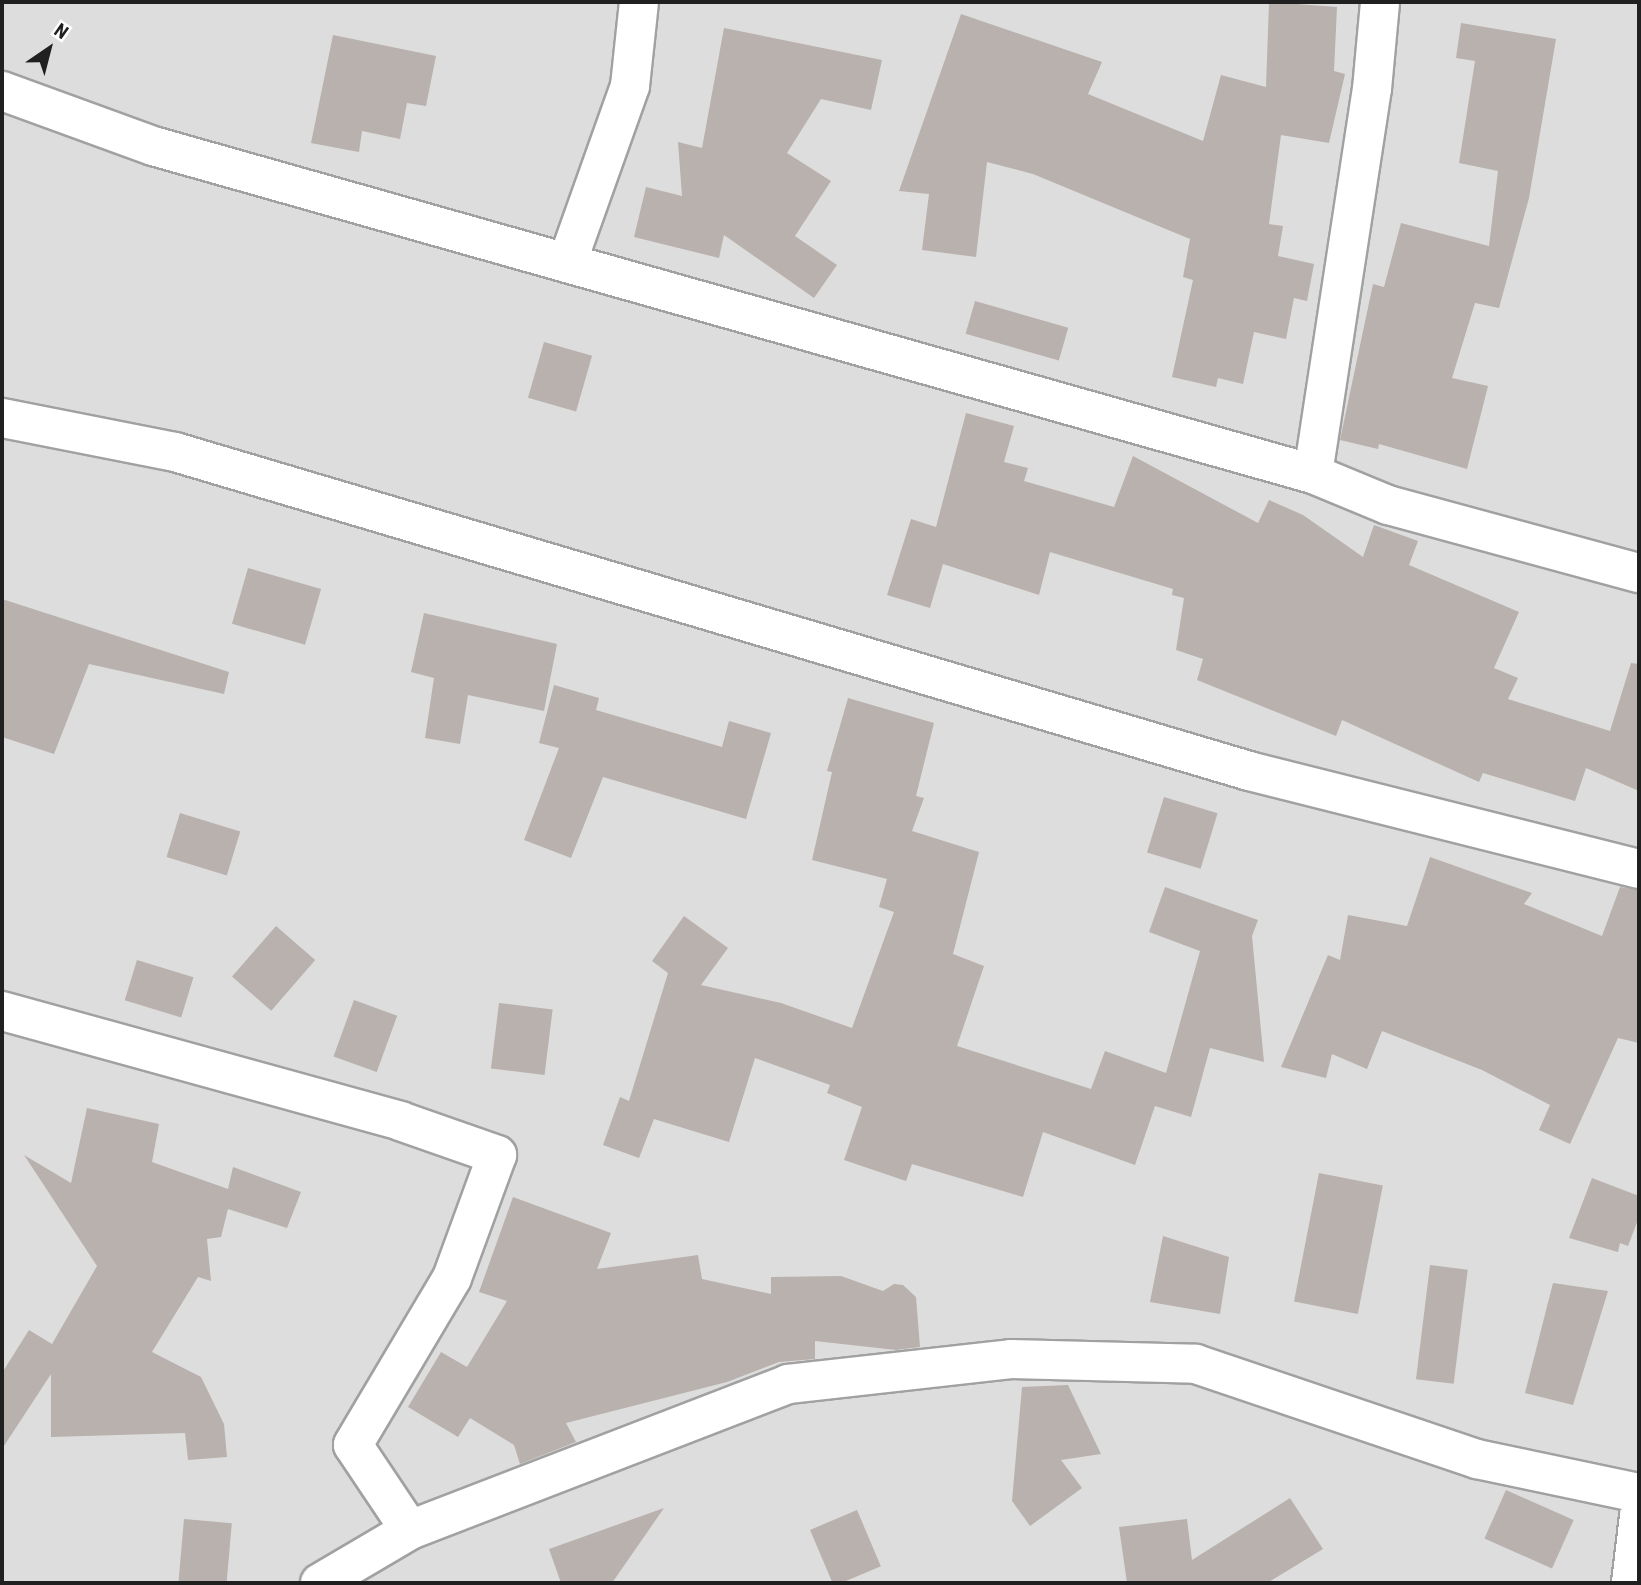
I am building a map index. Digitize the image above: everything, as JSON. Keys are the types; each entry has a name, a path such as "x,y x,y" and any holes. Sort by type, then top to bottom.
{"street":[{"path":"566,263 630,86 639,2"},
{"path":"1313,474 1372,89 1380,2"},
{"path":"2,91 153,146 1313,474 1388,505 1639,573"},
{"path":"2,418 175,452 1236,767 1639,869"},
{"path":"2,1011 400,1121 497,1155 452,1278 353,1445 410,1530"},
{"path":"320,1583 410,1530 788,1384 1011,1359 1196,1364 1477,1459 1639,1493"},
{"path":"1631,1583 1639,1516"}],"shaded area":[{"path":"2,2 1639,2 1639,1583 2,1583"}],"building":[{"path":"1269,2 1337,7 1334,71 1345,74 1329,143 1281,135 1269,224 1283,226 1278,256 1314,264 1307,301 1294,298 1286,339 1254,332 1243,384 1218,378 1216,387 1172,377 1193,280 1183,277 1190,239 1033,174 987,162 976,257 922,250 929,194 899,191 961,14 1102,62 1088,94 1203,141 1221,75 1266,87"},
{"path":"1461,23 1556,39 1529,198 1499,308 1475,303 1452,378 1488,386 1467,469 1379,444 1378,449 1340,440 1373,284 1384,287 1401,223 1489,246 1498,171 1459,163 1475,61 1456,58"},
{"path":"724,28 882,60 871,110 821,99 787,153 831,181 795,236 837,265 814,298 724,235 719,258 634,237 646,187 682,196 678,142 702,148"},
{"path":"333,35 436,56 426,106 407,103 400,139 362,131 359,152 311,143"},
{"path":"975,301 1068,328 1059,360 966,334"},
{"path":"544,342 592,356 576,412 528,398"},
{"path":"966,413 1014,426 1004,462 1028,468 1024,481 1114,507 1133,456 1258,523 1269,500 1303,515 1363,557 1374,525 1418,541 1409,565 1519,612 1494,668 1518,678 1508,699 1610,731 1631,663 1639,664 1639,791 1586,768 1575,801 1483,773 1479,782 1342,720 1336,736 1197,680 1203,659 1176,650 1184,598 1172,595 1173,589 1050,552 1039,595 943,564 930,608 887,595 911,519 936,527"},
{"path":"248,568 321,589 305,645 232,624"},
{"path":"2,599 229,672 224,694 89,664 54,754 2,737"},
{"path":"424,613 557,644 544,711 468,695 460,744 425,738 434,678 411,672"},
{"path":"554,685 599,698 596,710 722,747 729,721 771,733 746,819 603,777 571,858 524,840 559,748 539,743"},
{"path":"848,698 934,723 916,796 924,798 912,831 979,852 953,954 984,966 957,1046 1091,1089 1105,1051 1166,1073 1200,951 1149,932 1165,887 1258,920 1252,936 1264,1062 1210,1048 1191,1117 1155,1106 1135,1165 1043,1132 1023,1197 912,1164 906,1181 844,1160 862,1107 827,1093 830,1085 755,1058 729,1142 654,1119 639,1158 603,1145 620,1097 629,1101 668,973 652,961 684,916 728,948 701,985 781,1003 852,1028 894,912 879,907 887,879 812,860 832,772 827,771"},
{"path":"1164,797 1218,813 1201,869 1147,852"},
{"path":"180,813 240,831 227,875 167,857"},
{"path":"1430,857 1532,893 1524,904 1602,936 1620,887 1639,890 1639,1043 1618,1038 1570,1144 1539,1130 1550,1105 1482,1070 1382,1031 1367,1069 1332,1054 1326,1078 1281,1067 1328,955 1340,960 1348,915 1407,926"},
{"path":"276,926 315,960 271,1011 232,977"},
{"path":"137,960 193,977 181,1017 125,1000"},
{"path":"354,1000 397,1016 377,1072 333,1056"},
{"path":"499,1003 553,1010 545,1075 491,1069"},
{"path":"87,1108 159,1124 152,1162 228,1189 233,1167 301,1192 287,1228 228,1209 221,1237 207,1239 211,1281 198,1277 152,1352 201,1377 224,1424 227,1457 188,1460 185,1433 51,1437 51,1374 2,1449 2,1373 29,1330 52,1344 97,1266 24,1155 71,1183"},
{"path":"1319,1173 1383,1185 1358,1314 1294,1302"},
{"path":"1592,1178 1639,1196 1639,1217 1628,1246 1620,1243 1618,1252 1569,1238"},
{"path":"513,1197 611,1233 597,1269 698,1255 702,1279 771,1294 771,1277 841,1276 883,1291 894,1284 903,1285 916,1297 920,1347 896,1350 815,1341 815,1359 779,1362 727,1382 566,1423 576,1442 520,1464 514,1445 470,1418 458,1437 408,1407 441,1352 467,1367 507,1301 479,1292"},
{"path":"1163,1236 1229,1257 1220,1314 1150,1302"},
{"path":"1430,1265 1468,1270 1454,1384 1416,1379"},
{"path":"1553,1283 1608,1291 1573,1405 1525,1393"},
{"path":"1068,1385 1101,1454 1061,1460 1082,1488 1030,1526 1012,1501 1022,1387"},
{"path":"1506,1490 1574,1520 1552,1569 1484,1538"},
{"path":"1290,1498 1323,1549 1267,1583 1127,1583 1119,1527 1187,1519 1192,1560"},
{"path":"664,1508 612,1583 561,1583 549,1549"},
{"path":"857,1510 881,1566 841,1583 833,1583 810,1530"},
{"path":"184,1519 232,1523 227,1583 179,1581"}]}
